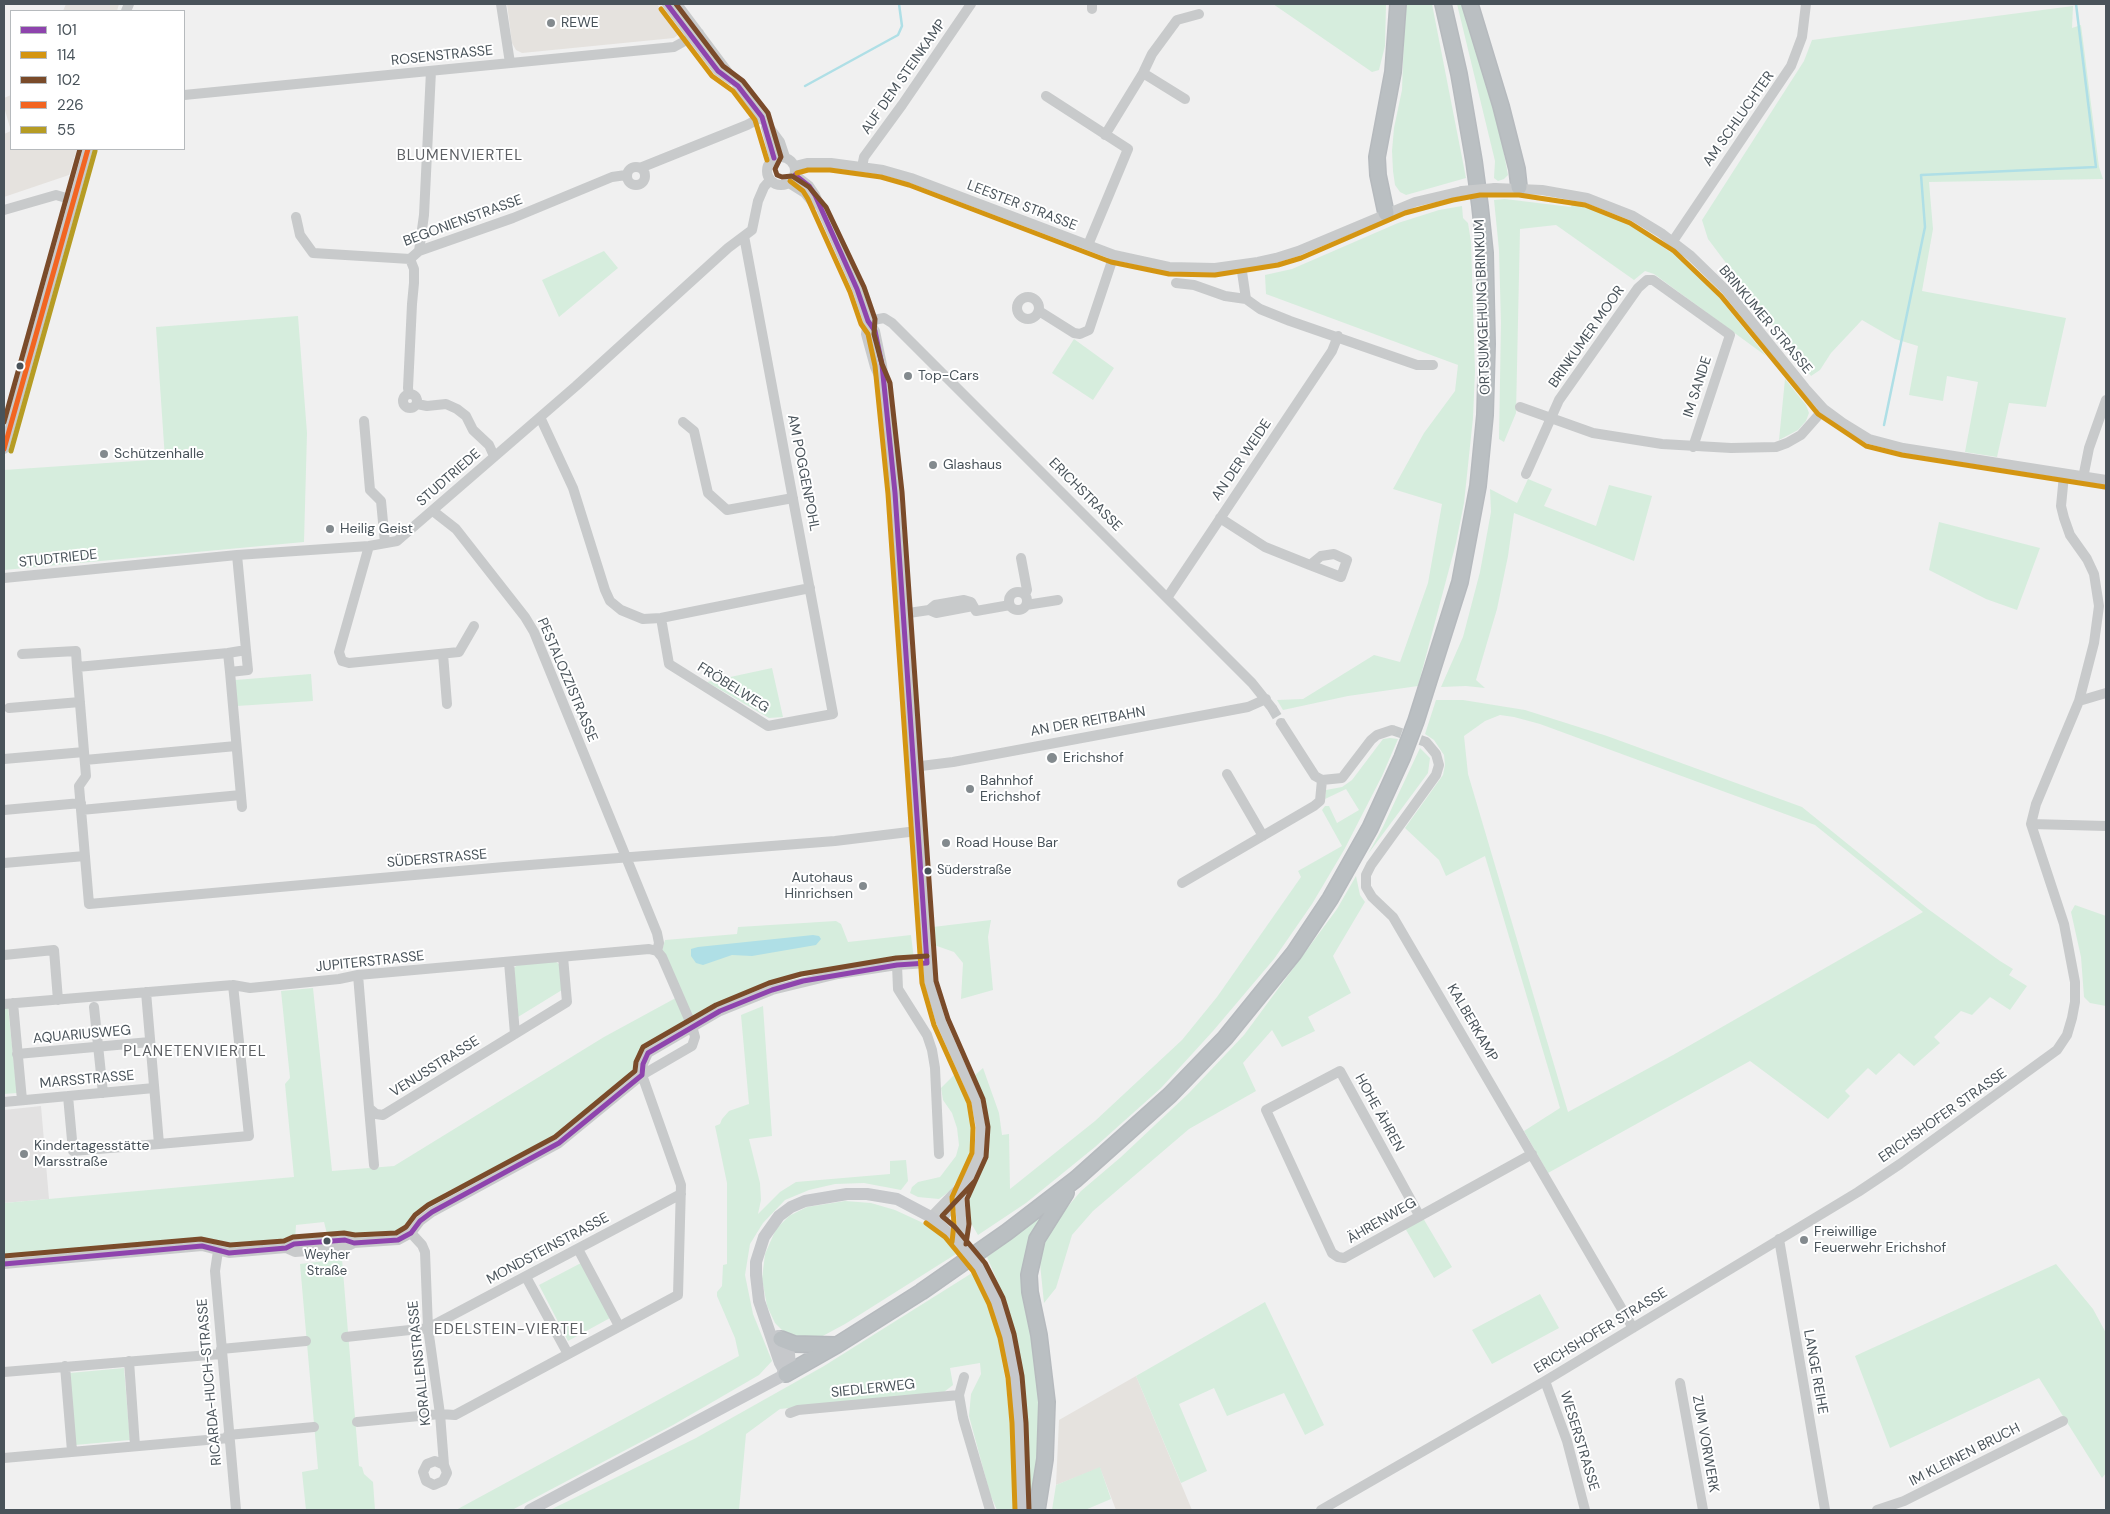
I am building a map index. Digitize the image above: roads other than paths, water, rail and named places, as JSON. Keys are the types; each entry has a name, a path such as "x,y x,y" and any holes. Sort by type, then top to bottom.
{"highway":[{"path":"1386,213 1378,175 1377,157 1393,72 1398,4"},
{"name":"ORTSUMGEHUNG BRINKUM","path":"1076,1178 1164,1101 1219,1046 1294,953 1330,899 1370,828 1402,758 1435,665 1460,582 1478,486 1485,415 1487,344 1485,253 1473,151 1459,74 1443,4"},
{"path":"1470,4 1501,106 1517,169 1519,187"},
{"path":"786,1374 837,1345 921,1292 1007,1232 1076,1178"},
{"path":"1037,1510 1045,1459 1047,1402 1029,1275 1037,1239 1044,1225 1076,1178"},
{"path":"776,1334 787,1342 802,1345 837,1345"}],"main road":[{"path":"530,1510 786,1374 790,1360 776,1334 756,1288 756,1262 764,1237 779,1216 791,1207 805,1201 826,1196 867,1194 901,1200 931,1217 961,1244 988,1281 1002,1318 1015,1377 1019,1423 1022,1510"}],"street":[{"path":"501,4 510,63"},
{"path":"667,4 696,35"},
{"path":"677,4 718,71 738,86 780,142 785,157"},
{"name":"AUF DEM STEINKAMP","path":"862,166 864,157 971,4"},
{"name":"AM SCHLUCHTER","path":"1673,241 1788,71 1802,37 1806,4"},
{"path":"1105,135 1143,73 1152,54 1177,20 1199,14"},
{"name":"ROSENSTRASSE","path":"185,95 674,47 696,35"},
{"path":"419,251 424,215 431,70"},
{"path":"1143,73 1186,99"},
{"path":"1046,96 1128,149 1088,245"},
{"path":"762,117 774,158"},
{"name":"BEGONIENSTRASSE","path":"296,216 300,235 313,253 410,259 419,251 513,218 612,177 626,175 631,168 640,168 747,125 762,117"},
{"path":"4,449 88,150"},
{"path":"793,174 782,185 776,184 770,180 767,168 774,158 785,157 791,160 793,174 805,194 820,211 857,290 868,322 866,334 875,367 883,385 895,493 929,982 941,1022 967,1077 979,1115 981,1137 979,1155 959,1198 946,1214 931,1217"},
{"name":"LEESTER STRASSE","path":"793,174 807,163 862,166 883,170 910,178 1114,255 1170,267 1215,268 1258,262 1298,251 1425,198 1462,191 1519,187"},
{"path":"626,175 630,184 639,185 645,178 644,172 640,168"},
{"name":"STUDTRIEDE","path":"4,578 237,555 369,546 397,541 540,417 728,248 752,230 758,201 764,187 770,180"},
{"name":"BRINKUMER STRASSE","path":"1519,187 1563,193 1608,205 1646,223 1673,241 1727,291 1804,388 1824,409 1842,423 1880,443 2064,475 2106,480"},
{"path":"4,210 56,195 73,200"},
{"name":"AM POGGENPOHL","path":"744,236 832,714"},
{"path":"1039,311 1074,333 1080,334 1089,330 1114,255"},
{"path":"410,259 414,269 414,283 408,388 410,394 403,401 405,406 409,408 417,404 427,406 446,404 457,408 466,416 473,430 489,445 494,456"},
{"path":"1241,265 1246,299"},
{"name":"BRINKUMER MOOR","path":"1526,474 1559,400 1632,296 1647,280 1653,280 1730,335"},
{"path":"1176,283 1194,285 1225,296 1246,299 1260,309 1290,321 1338,336 1417,365 1433,365"},
{"name":"ERICHSTRASSE","path":"868,322 884,318 892,323 1252,683 1272,708"},
{"name":"IM SANDE","path":"1694,447 1730,335"},
{"name":"AN DER WEIDE","path":"1167,598 1332,351 1338,336"},
{"path":"2083,478 2089,448 2106,400"},
{"path":"1520,407 1593,433 1694,447 1776,447 1801,435 1824,409"},
{"path":"540,417 573,488 602,583 610,600 622,610 643,619 661,618 810,588"},
{"path":"364,421 370,490 381,501 385,543"},
{"path":"683,422 694,431 708,493 727,510 793,498"},
{"name":"ERICHSHOFER STRASSE","path":"1321,1510 1545,1381 1858,1192 2058,1050 2067,1035 2076,1002 2075,982 2064,924 2033,835 2032,824 2036,804 2078,701 2094,643 2099,606 2094,574 2087,559 2070,535 2064,518 2061,506 2064,475"},
{"name":"PESTALOZZISTRASSE","path":"432,511 456,529 525,617 546,661 627,857 657,934 659,943 656,951"},
{"path":"1220,518 1265,547 1310,565 1341,577 1347,560 1334,554 1321,556 1310,565"},
{"path":"369,546 339,652 342,661 349,663 459,652 474,626"},
{"path":"230,672 248,670 237,555"},
{"path":"902,614 929,610 936,613 973,606 976,611 1010,605 1018,610 1025,600 1027,590 1021,558"},
{"path":"1010,605 1009,601 1012,593 1021,592 1025,600"},
{"path":"1025,600 1058,600"},
{"name":"FRÖBELWEG","path":"661,618 669,664 768,726 832,714"},
{"path":"78,667 246,650"},
{"path":"4,863 85,856 79,786 86,776 76,651 22,654"},
{"path":"228,653 242,807"},
{"path":"443,654 447,704"},
{"path":"2078,701 2106,693"},
{"name":"AN DER REITBAHN","path":"913,767 952,762 1248,707 1266,699"},
{"path":"9,708 80,702"},
{"path":"1281,723 1315,776 1322,780 1342,778 1376,735 1392,730"},
{"name":"KALBERKAMP","path":"1426,742 1436,754 1439,765 1436,775 1371,865 1366,875 1366,887 1372,898 1393,917 1633,1328"},
{"path":"4,759 236,746"},
{"path":"1227,774 1263,836"},
{"path":"1182,883 1320,801 1322,780"},
{"path":"4,810 81,807 241,795"},
{"path":"2032,824 2106,826"},
{"name":"SÜDERSTRASSE","path":"85,856 89,904 627,857 835,841 918,831"},
{"name":"JUPITERSTRASSE","path":"8,1003 233,985 250,988 339,979 358,975 649,949 656,951"},
{"path":"4,955 54,950 58,1000"},
{"path":"4,1264 202,1246 229,1253 286,1248 295,1252 344,1248 354,1243 398,1240 411,1233 420,1221 432,1212 559,1143 642,1075 692,1046 695,1037 692,1026 662,957 656,951"},
{"name":"VENUSSTRASSE","path":"369,1108 376,1114 383,1115 568,1002 563,957"},
{"path":"509,962 515,1034"},
{"path":"357,1422 440,1414 456,1415 678,1295 681,1185 642,1075 643,1064 648,1054 720,1011 772,990 811,979 897,965 927,963"},
{"path":"897,965 898,989 927,1035 932,1050 935,1068 939,1154"},
{"name":"VENUSSTRASSE","path":"358,975 374,1165"},
{"path":"68,1096 74,1151 249,1136 233,985"},
{"path":"146,992 159,1144"},
{"name":"MARSSTRASSE","path":"8,1003 18,1054 22,1100"},
{"path":"94,1007 103,1093"},
{"name":"AQUARIUSWEG","path":"18,1054 150,1042"},
{"name":"HOHE ÄHREN","path":"1266,1110 1340,1071 1419,1215"},
{"name":"MARSSTRASSE","path":"4,1102 154,1088"},
{"name":"ÄHRENWEG","path":"1266,1110 1332,1253 1344,1258 1532,1154"},
{"path":"931,1217 966,1181"},
{"name":"MONDSTEINSTRASSE","path":"428,1328 681,1194"},
{"path":"959,1198 962,1224 961,1244"},
{"name":"KORALLENSTRASSE","path":"411,1233 422,1245 425,1252 428,1328 440,1414 444,1465"},
{"name":"LANGE REIHE","path":"1778,1239 1825,1510"},
{"path":"578,1249 619,1326"},
{"name":"RICARDA-HUCH-STRASSE","path":"218,1251 215,1271 236,1510"},
{"path":"526,1277 568,1354"},
{"path":"346,1337 428,1328"},
{"path":"4,1372 129,1361 306,1341"},
{"path":"129,1361 135,1446"},
{"path":"65,1366 72,1451"},
{"path":"964,1377 959,1395 971,1452 990,1510"},
{"name":"WESERSTRASSE","path":"1545,1381 1567,1441 1585,1510"},
{"name":"ZUM VORWERK","path":"1680,1383 1703,1510"},
{"name":"SIEDLERWEG","path":"790,1413 798,1410 959,1395"},
{"name":"IM KLEINEN BRUCH","path":"1877,1510 1904,1501 2063,1421"},
{"path":"4,1458 135,1446 314,1426"}],"water":[{"path":"813,935 819,936 821,939 816,945 752,956 732,955 703,965 696,963 691,956 691,949 698,947"}],"waterway":[{"path":"805,86 898,35 902,26 899,4"},
{"path":"1884,425 1925,227 1921,175 2096,167 2076,4"}],"tunnel":[{"path":"1272,708 1281,723"},
{"path":"1392,730 1426,742"}],"place":[{"name":"REWE","path":"551,23"},
{"name":"Top-Cars","path":"908,376"},
{"name":"Schützenhalle","path":"104,454"},
{"name":"Glashaus","path":"933,465"},
{"name":"Heilig Geist","path":"330,529"},
{"name":"Erichshof","path":"1052,758"},
{"name":"Bahnhof Erichshof","path":"970,789"},
{"name":"Road House Bar","path":"946,843"},
{"name":"Süderstraße","path":"928,871"},
{"name":"Autohaus Hinrichsen","path":"863,886"},
{"name":"Kindertagesstätte Marsstraße","path":"24,1154"},
{"name":"Freiwillige Feuerwehr Erichshof","path":"1804,1240"},
{"name":"Weyher Straße","path":"327,1241"}],"district":[{"name":"BLUMENVIERTEL","path":"460,156"},
{"name":"PLANETENVIERTEL","path":"195,1052"},
{"name":"EDELSTEIN-VIERTEL","path":"511,1330"}]}
